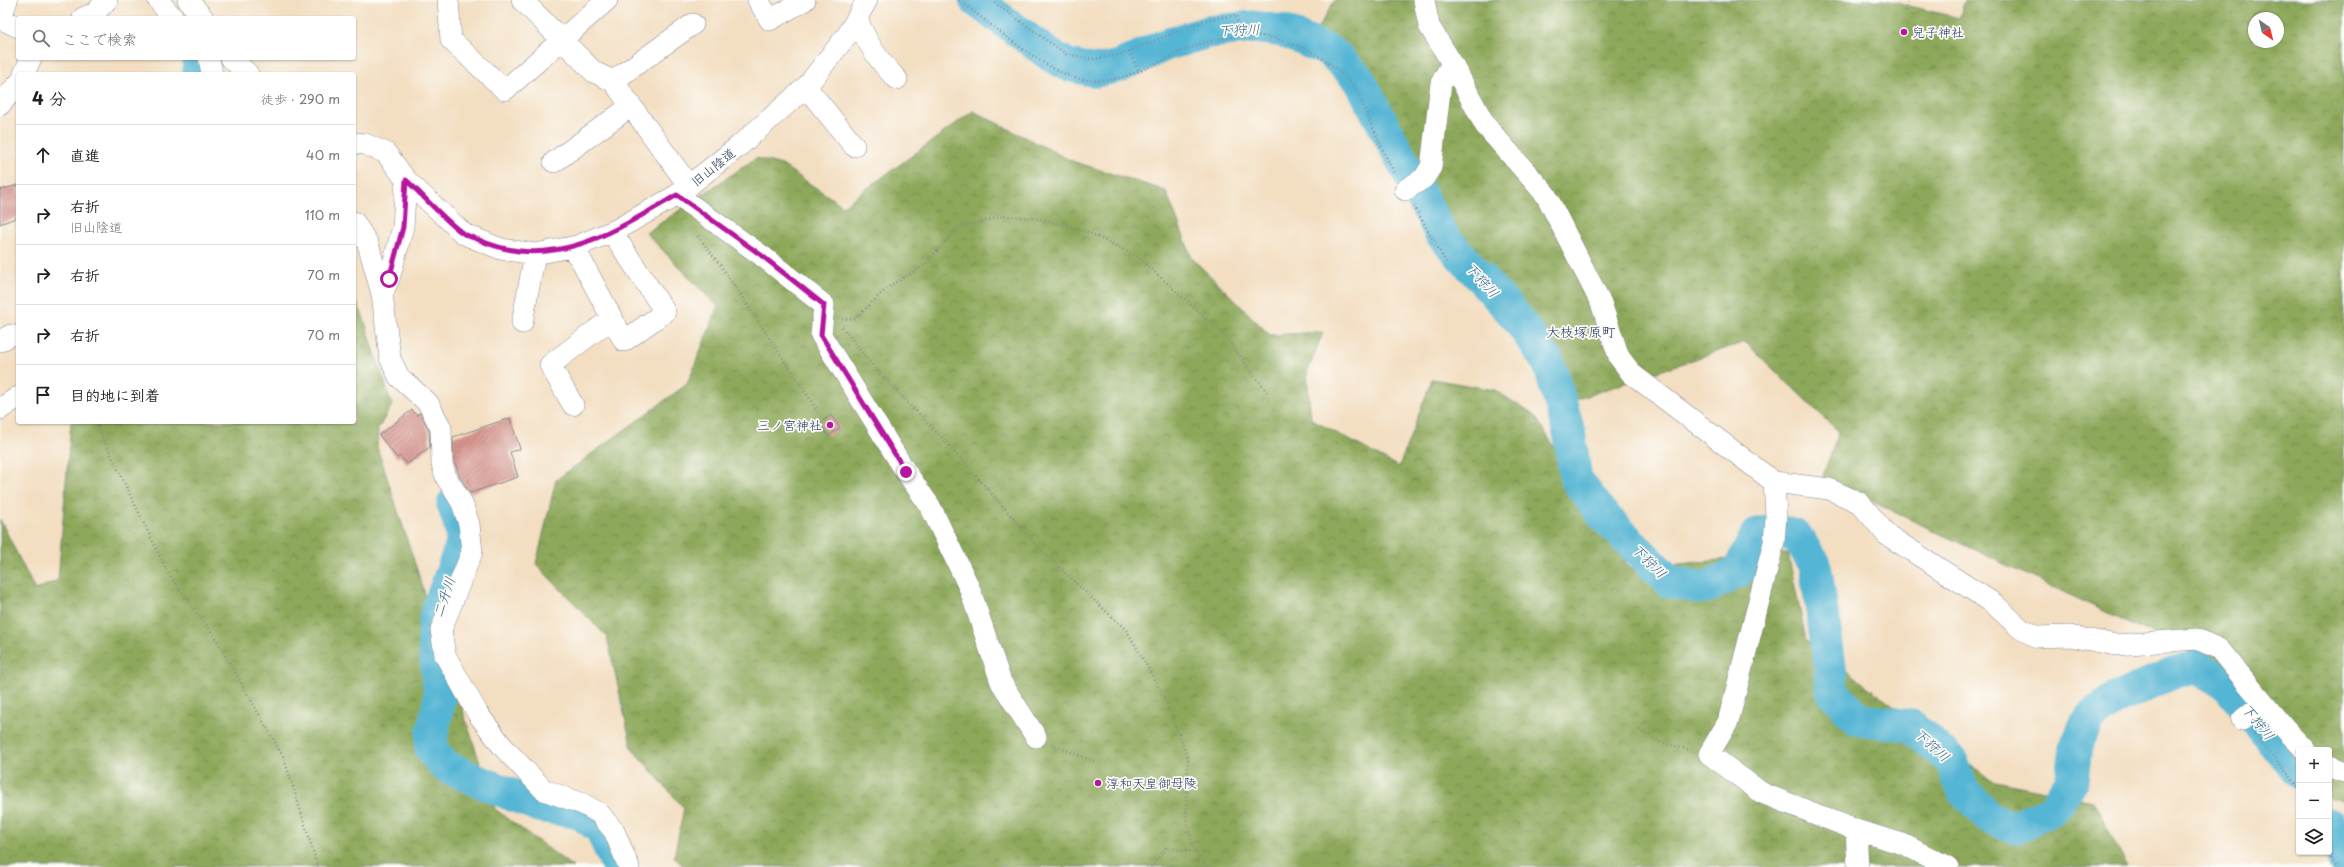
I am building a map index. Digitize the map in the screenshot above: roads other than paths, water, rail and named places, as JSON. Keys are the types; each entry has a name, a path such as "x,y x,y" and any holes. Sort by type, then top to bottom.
{"street":[{"path":"7,0 1,19 16,26"},
{"path":"88,16 95,13 107,0"},
{"path":"158,0 171,16"},
{"path":"188,0 201,16"},
{"path":"448,0 451,40 505,90 607,0"},
{"path":"522,0 560,40 594,72 614,81 683,191 829,312 821,335 906,472 930,506 969,587 1001,682 1036,737"},
{"path":"758,0 770,20 805,0"},
{"path":"1424,0 1429,26 1452,63 1485,124 1546,195 1601,303 1619,357 1632,374 1774,482 1829,489 1860,503 1887,534 1993,603 2021,629 2037,637 2070,636 2116,645 2197,639 2219,649 2263,704 2302,747"},
{"path":"861,6 865,41 882,65 897,79"},
{"name":"旧山陰道","path":"356,143 365,144 386,153 406,180 464,234 501,248 535,254 571,247 612,232 683,191 806,87 848,34 861,6"},
{"path":"614,81 693,24"},
{"path":"25,72 30,60"},
{"path":"209,60 212,72"},
{"path":"233,60 246,72"},
{"path":"1405,189 1424,178 1431,167 1441,83 1452,63"},
{"path":"0,105 16,86"},
{"path":"806,87 854,146"},
{"path":"554,162 631,106"},
{"path":"382,294 389,279 403,227 406,180"},
{"path":"356,225 368,244 382,294 385,329 394,368 399,377 428,404 435,414 441,428 442,464 446,476 462,504 469,524 472,552 441,630 445,655 450,667 478,714 503,747 544,790 583,804 599,813 614,832 629,867"},
{"path":"571,247 581,260 624,341 665,312 612,232"},
{"path":"522,323 535,254"},
{"path":"574,405 550,365 611,319"},
{"path":"0,409 16,398"},
{"path":"1774,482 1776,516 1774,542 1728,722 1709,754 1762,793 1856,830 1903,844 1948,867"},
{"path":"2242,720 2263,704"},
{"path":"2332,767 2344,772"},
{"path":"1856,830 1858,867"}],"waterway":[{"name":"下狩川","path":"975,0 1050,55 1068,65 1096,71 1120,66 1165,45 1208,32 1253,27 1283,31 1331,52 1359,79 1441,234 1518,319 1549,364 1569,432 1576,479 1602,514 1670,582 1705,588 1738,572 1757,534 1775,530 1796,536 1815,564 1830,665 1832,691 1857,719 1912,726 1952,762 1963,790 1989,817 2014,828 2053,809 2072,780 2076,746 2089,718 2115,699 2175,672 2197,667 2227,685 2296,769"},
{"name":"二升川","path":"198,60 199,72"},
{"name":"二升川","path":"453,504 461,528 462,544 435,617 434,641 440,696 432,735 431,749 445,766 483,783 539,806 580,813 601,829 618,867"},
{"name":"下狩川","path":"2332,831 2344,860"}],"place":[{"name":"兒子神社","path":"1904,32"},
{"name":"三ノ宮神社","path":"830,425"},
{"name":"淳和天皇御母陵","path":"1098,783"}],"district":[{"name":"大枝塚原町","path":"1581,332"}]}
